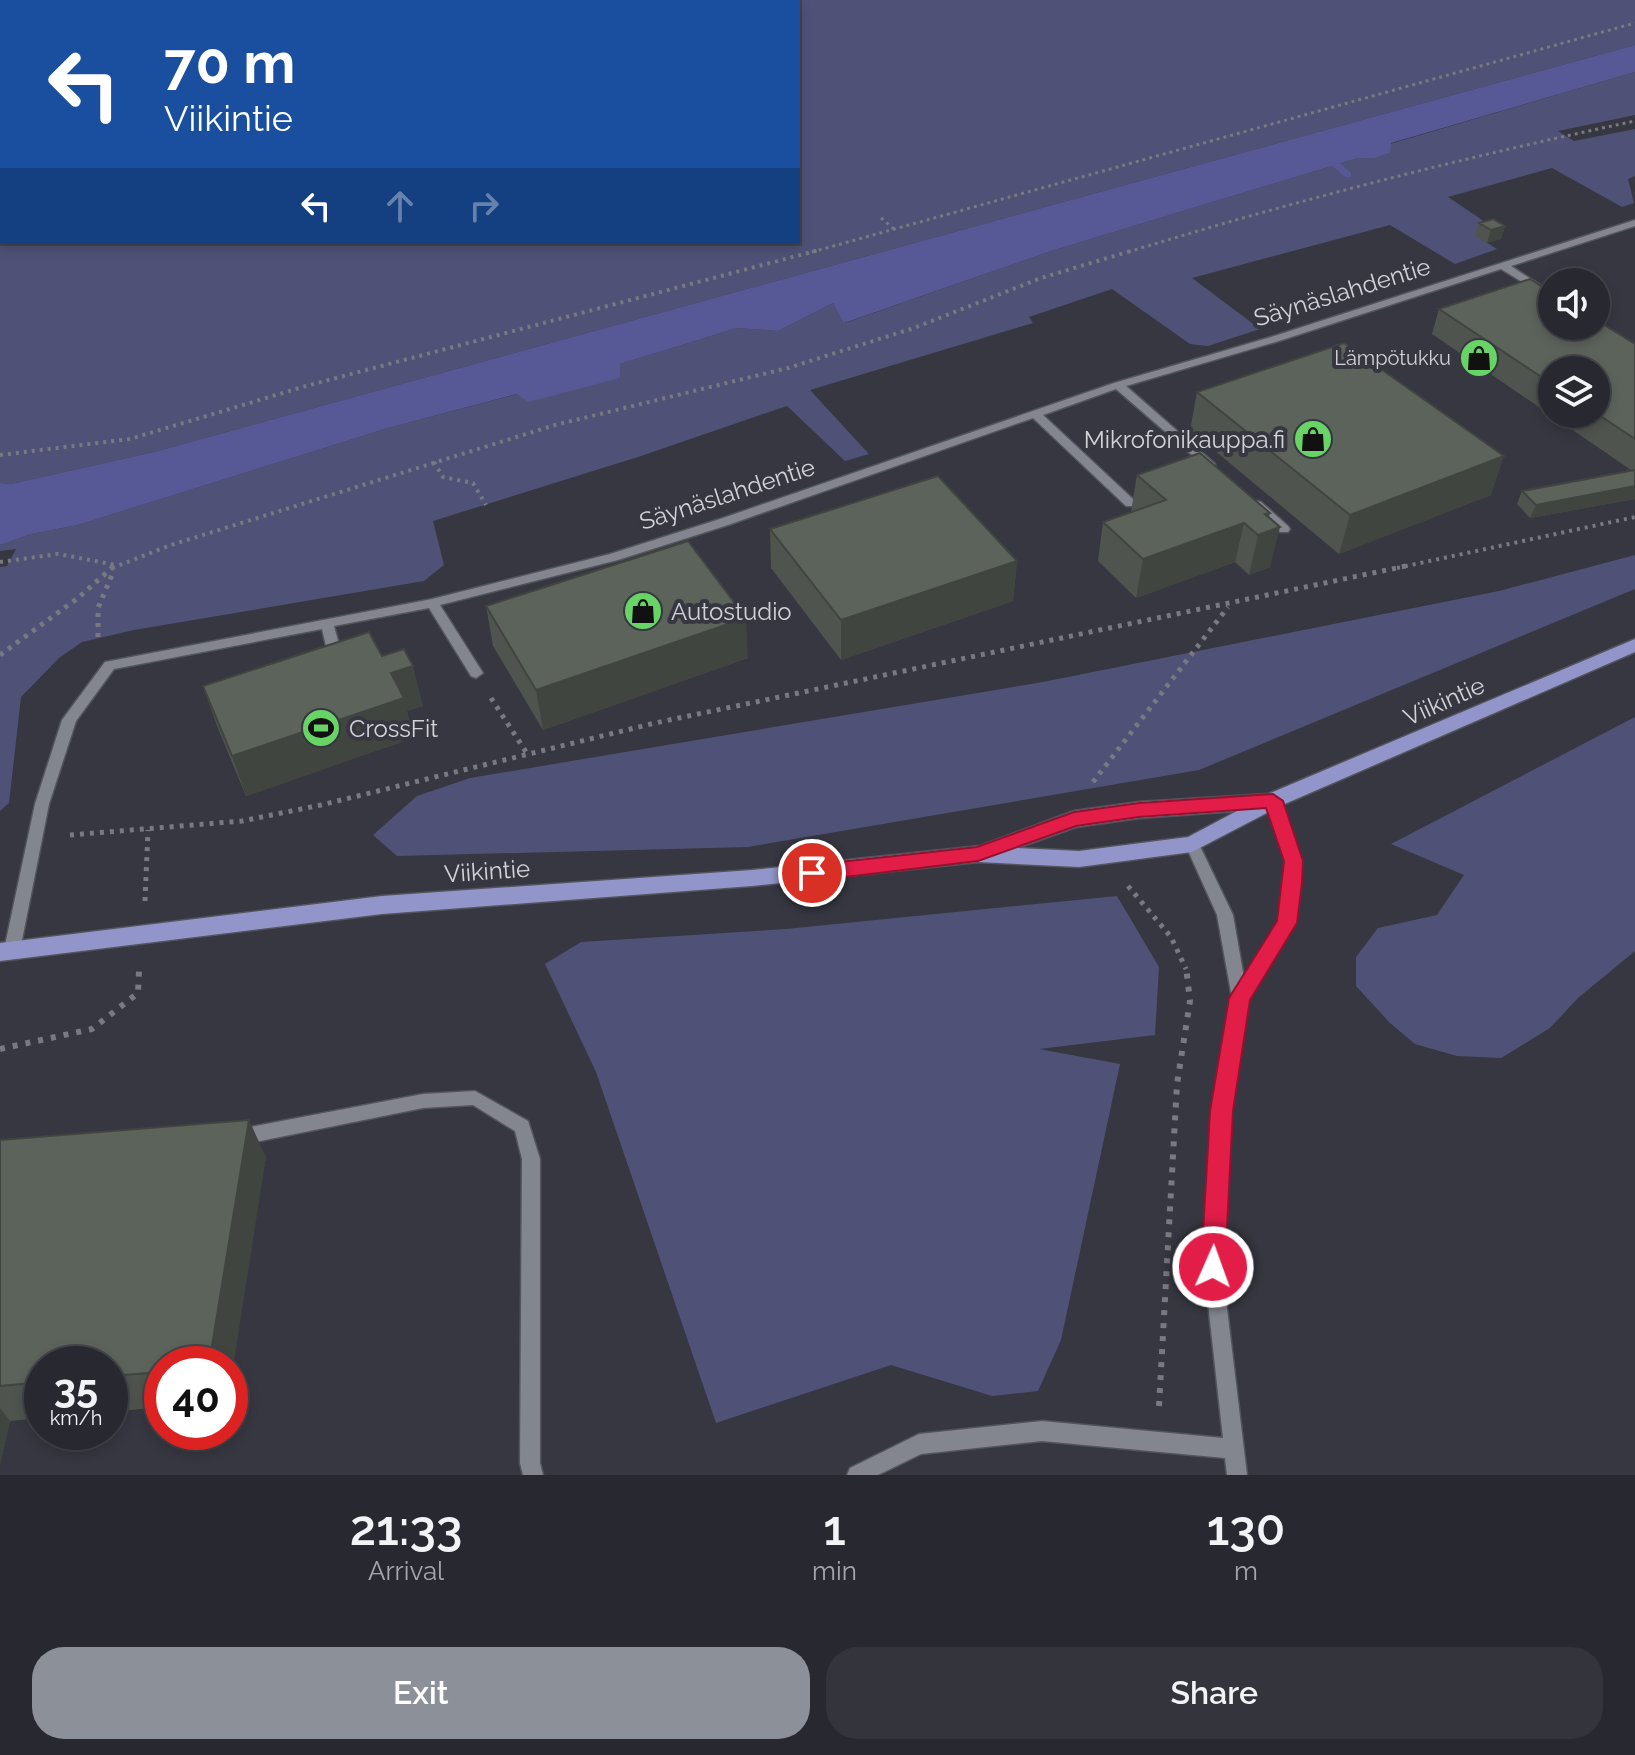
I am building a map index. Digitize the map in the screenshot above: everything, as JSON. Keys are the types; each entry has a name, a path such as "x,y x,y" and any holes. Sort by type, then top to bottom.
{"main road":[{"name":"Viikintie","path":"6,951 382,905 752,878 978,854 1079,859 1192,844 1273,801 1635,645"},
{"name":"Viikintie","path":"978,854 1074,819 1139,810 1273,801"}],"street":[{"name":"Säynäslahdentie","path":"110,665 432,603 614,557 724,522 1118,385 1275,339 1635,223"},
{"path":"1503,266 1538,288"},
{"path":"1118,385 1227,480"},
{"path":"1035,414 1130,503"},
{"path":"1249,499 1284,529"},
{"path":"432,603 476,673"},
{"path":"323,678 334,671 337,663 327,624"},
{"path":"6,951 34,838 69,720 110,665"},
{"path":"1240,998 1287,923 1294,861 1273,801"},
{"path":"1192,844 1225,915 1240,998 1221,1111 1213,1267 1237,1475"},
{"path":"221,1139 423,1101 475,1098 522,1126 531,1159 530,1463 533,1475"},
{"path":"857,1475 919,1444 1042,1431 1233,1449"}],"path":[{"path":"0,455 130,439 306,386 894,229 1635,23"},
{"path":"0,655 78,598 116,565 555,425 788,368 914,328 1041,278 1205,228 1526,144 1635,121"},
{"path":"881,218 894,229"},
{"path":"434,462 443,477 473,483 486,505"},
{"path":"34,838 148,830 269,816 655,723 1013,647 1229,606 1635,517"},
{"path":"0,562 58,554 116,565"},
{"path":"110,665 98,637 98,608 116,565"},
{"path":"1095,790 1092,780 1229,606"},
{"path":"476,673 528,755"},
{"path":"0,1049 92,1029 138,993 148,830"},
{"path":"1127,884 1143,907 1172,933 1188,976 1188,1009 1178,1079 1157,1441"}],"shaded area":[{"path":"800,0 1635,0 1635,45 154,452 11,484 0,483 0,244 800,244"},
{"path":"1635,72 1635,115 1558,131 1574,141 1635,129 1635,176 1628,179 1634,203 1622,207 1552,168 1448,197 1491,226 1476,236 1497,249 1455,264 1390,225 1192,278 1260,329 1208,346 1190,344 1112,289 1029,317 1033,323 810,390 869,454 845,461 787,406 638,457 433,521 444,565 424,581 134,630 82,642 59,658 21,697 9,803 0,811 0,567 7,566 16,549 0,551 0,545 31,534 78,525 388,428 518,394 620,378 620,364 737,328 778,331 833,303 845,323 1051,251 1358,158 1375,158 1390,153 1390,144"},
{"path":"1635,555 1635,589 1199,770 748,847 397,856 373,835 417,796 470,778 1043,682 1499,591"},
{"path":"1635,717 1635,951 1578,998 1550,1028 1501,1058 1457,1056 1415,1044 1390,1023 1356,986 1356,957 1378,928 1437,915 1464,875 1391,844"},
{"path":"1117,896 1159,967 1155,1035 1039,1049 1120,1064 1061,1340 1038,1391 992,1396 891,1365 716,1423 596,1072 545,964 581,942 786,929"}],"water":[{"path":"1635,45 1635,72 1391,143 1390,153 1375,158 1358,158 1051,251 844,323 833,303 778,331 737,328 620,364 620,378 528,402 517,394 388,428 78,525 31,534 0,545 0,483 11,484 154,452"}],"building":[{"path":"1493,219 1505,226 1491,230 1479,223"},
{"path":"1530,279 1538,284 1538,340 1610,340 1610,329 1635,344 1635,439 1610,422 1610,356 1538,356 1538,375 1439,309"},
{"path":"1344,343 1504,456 1350,515 1197,392"},
{"path":"1200,453 1270,513 1265,514 1280,527 1258,535 1244,523 1143,559 1103,522 1166,500 1137,475"},
{"path":"1635,470 1635,486 1536,505 1522,491"},
{"path":"938,476 1017,561 841,620 770,529"},
{"path":"688,541 746,618 536,690 486,606"},
{"path":"369,632 382,656 404,649 413,666 391,673 404,698 232,756 203,686"},
{"path":"249,1120 212,1346 144,1346 144,1373 128,1375 128,1346 24,1346 24,1384 0,1386 0,1140"}],"waterway":[{"path":"1324,154 1348,175"}],"place":[{"name":"Lämpötukku","path":"1479,358"},
{"name":"Mikrofonikauppa.fi","path":"1313,439"},
{"name":"Autostudio","path":"643,611"},
{"name":"CrossFit","path":"321,728"}],"route":[{"path":"812,873 978,854 1074,819 1139,810 1273,801 1294,861 1287,923 1240,998 1221,1111 1213,1267"}]}
